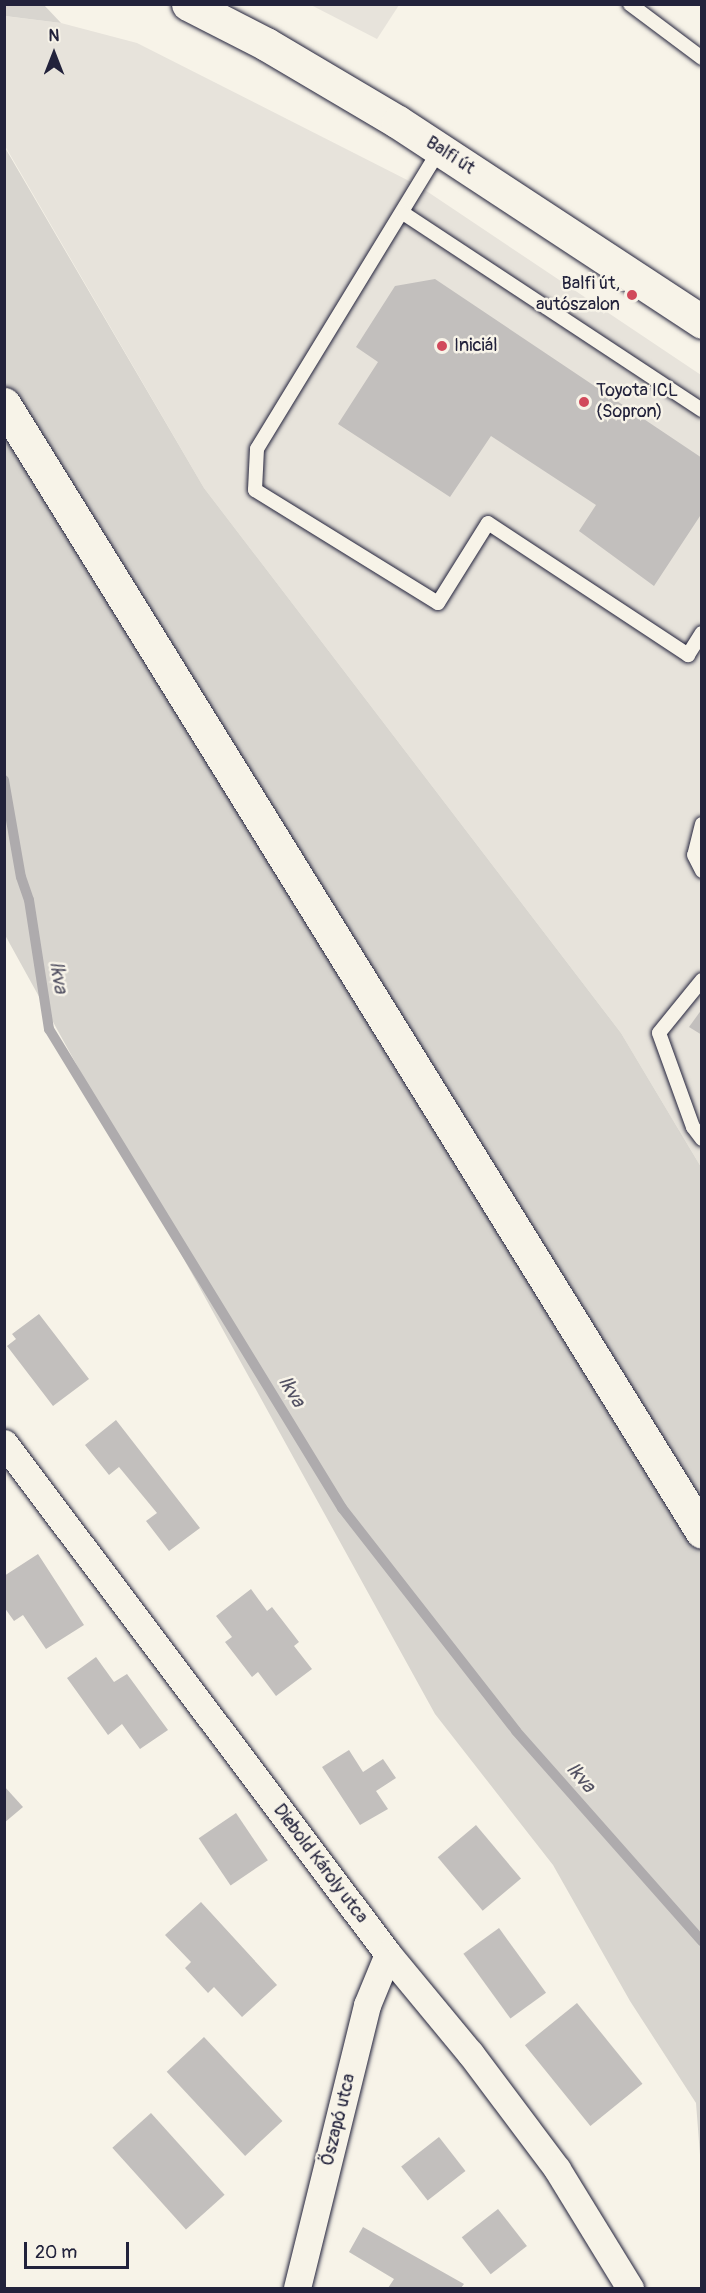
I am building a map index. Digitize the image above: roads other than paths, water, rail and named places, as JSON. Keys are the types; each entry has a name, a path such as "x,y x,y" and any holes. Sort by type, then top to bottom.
{"main road":[{"name":"Balfi út","path":"188,4 266,44 441,149 702,322"},
{"path":"4,404 702,1532"}],"street":[{"name":"Diebold Károly utca","path":"4,1443 387,1954 470,2053 557,2169 630,2289"},
{"name":"Őszapó utca","path":"297,2289 367,2006 387,1954"}],"lane":[{"path":"630,4 702,58"},
{"path":"441,149 257,449 255,490 438,603 488,523 688,655 702,633"},
{"path":"403,213 702,410"},
{"path":"702,824 694,855 702,871"},
{"path":"702,981 659,1034 693,1127 702,1138"}],"waterway":[{"name":"Ikva","path":"4,780 21,877 29,900 49,1029 342,1508 516,1731 702,1941"}],"place":[{"name":"Balfi út, autószalon","path":"632,295"},
{"name":"Iniciál","path":"442,346"},
{"name":"Toyota ICL (Sopron)","path":"584,402"}]}
